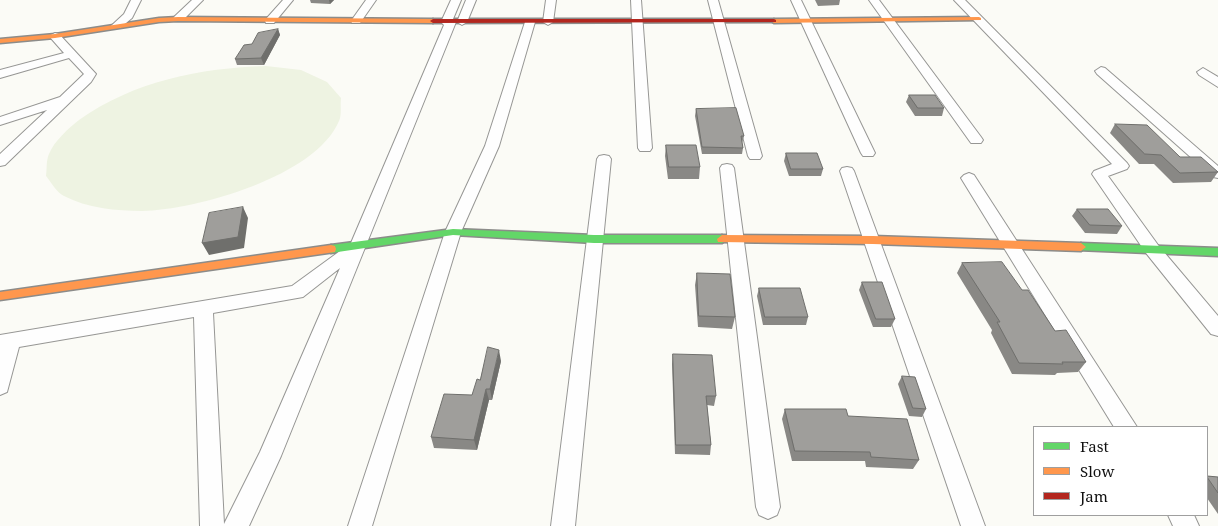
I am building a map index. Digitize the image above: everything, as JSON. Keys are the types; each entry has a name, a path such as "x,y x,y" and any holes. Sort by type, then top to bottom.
{"street":[{"path":"116,26 128,16 136,0"},
{"path":"178,20 198,0"},
{"path":"270,21 288,0"},
{"path":"356,21 371,0"},
{"path":"236,526 270,456 356,247 453,22 456,0"},
{"path":"453,22 471,0"},
{"path":"360,526 453,232 492,146 539,22 551,0"},
{"path":"636,0 645,148"},
{"path":"713,0 755,156"},
{"path":"796,0 868,153"},
{"path":"874,0 976,140"},
{"path":"959,0 1122,166 1099,174 1152,249 1218,329"},
{"path":"0,41 178,20 638,22 979,19"},
{"path":"0,162 90,74 55,36"},
{"path":"0,74 72,54"},
{"path":"1101,72 1218,174"},
{"path":"1203,72 1218,83"},
{"path":"0,121 65,100"},
{"path":"563,526 604,159"},
{"path":"727,168 768,507"},
{"path":"847,171 973,526"},
{"path":"969,178 1125,426"},
{"path":"0,296 453,232 594,239 735,238 873,240 1218,252"},
{"path":"0,386 6,342 297,292 356,247"},
{"path":"203,308 212,526"}],"green space":[{"path":"266,66 301,70 327,82 341,98 340,119 326,141 306,158 281,173 222,197 165,209 142,211 102,208 73,200 59,192 46,176 49,154 54,144 62,135 79,120 122,95 168,79 192,74 241,67"}],"building":[{"path":"278,29 261,58 235,59 244,45 252,44 258,33"},
{"path":"909,95 935,95 944,108 918,108"},
{"path":"736,108 744,136 741,136 743,148 702,147 696,109"},
{"path":"1115,124 1147,125 1180,157 1201,157 1218,172 1180,173 1161,155 1145,154"},
{"path":"666,145 696,145 700,167 669,167"},
{"path":"786,153 817,153 823,169 791,169"},
{"path":"243,207 238,237 202,243 209,213"},
{"path":"1077,209 1108,209 1122,226 1090,225"},
{"path":"1002,262 1022,290 1028,290 1055,331 1066,330 1086,362 1062,362 1063,364 1019,363 997,322 1000,322 962,263"},
{"path":"697,273 730,274 735,317 699,316"},
{"path":"862,282 882,282 895,319 876,319"},
{"path":"759,288 800,288 808,317 765,317"},
{"path":"488,347 499,350 490,389 486,389 474,440 431,437 444,394 472,395 477,379 480,380"},
{"path":"673,354 712,355 716,396 706,396 711,445 676,445"},
{"path":"902,376 915,377 926,409 913,408"},
{"path":"785,409 846,409 848,416 907,419 919,460 871,457 870,452 795,451"},
{"path":"1208,476 1218,477 1218,493 1208,478"}],"traffic: fast":[{"path":"331,249 453,232 594,239 722,239"},
{"path":"1081,247 1218,252"}],"traffic: slow":[{"path":"0,41 55,36 159,20 178,19 433,21"},
{"path":"774,21 979,19"},
{"path":"722,239 873,240 1081,247"},
{"path":"0,296 331,249"}],"traffic: jam":[{"path":"433,21 774,21"}]}
